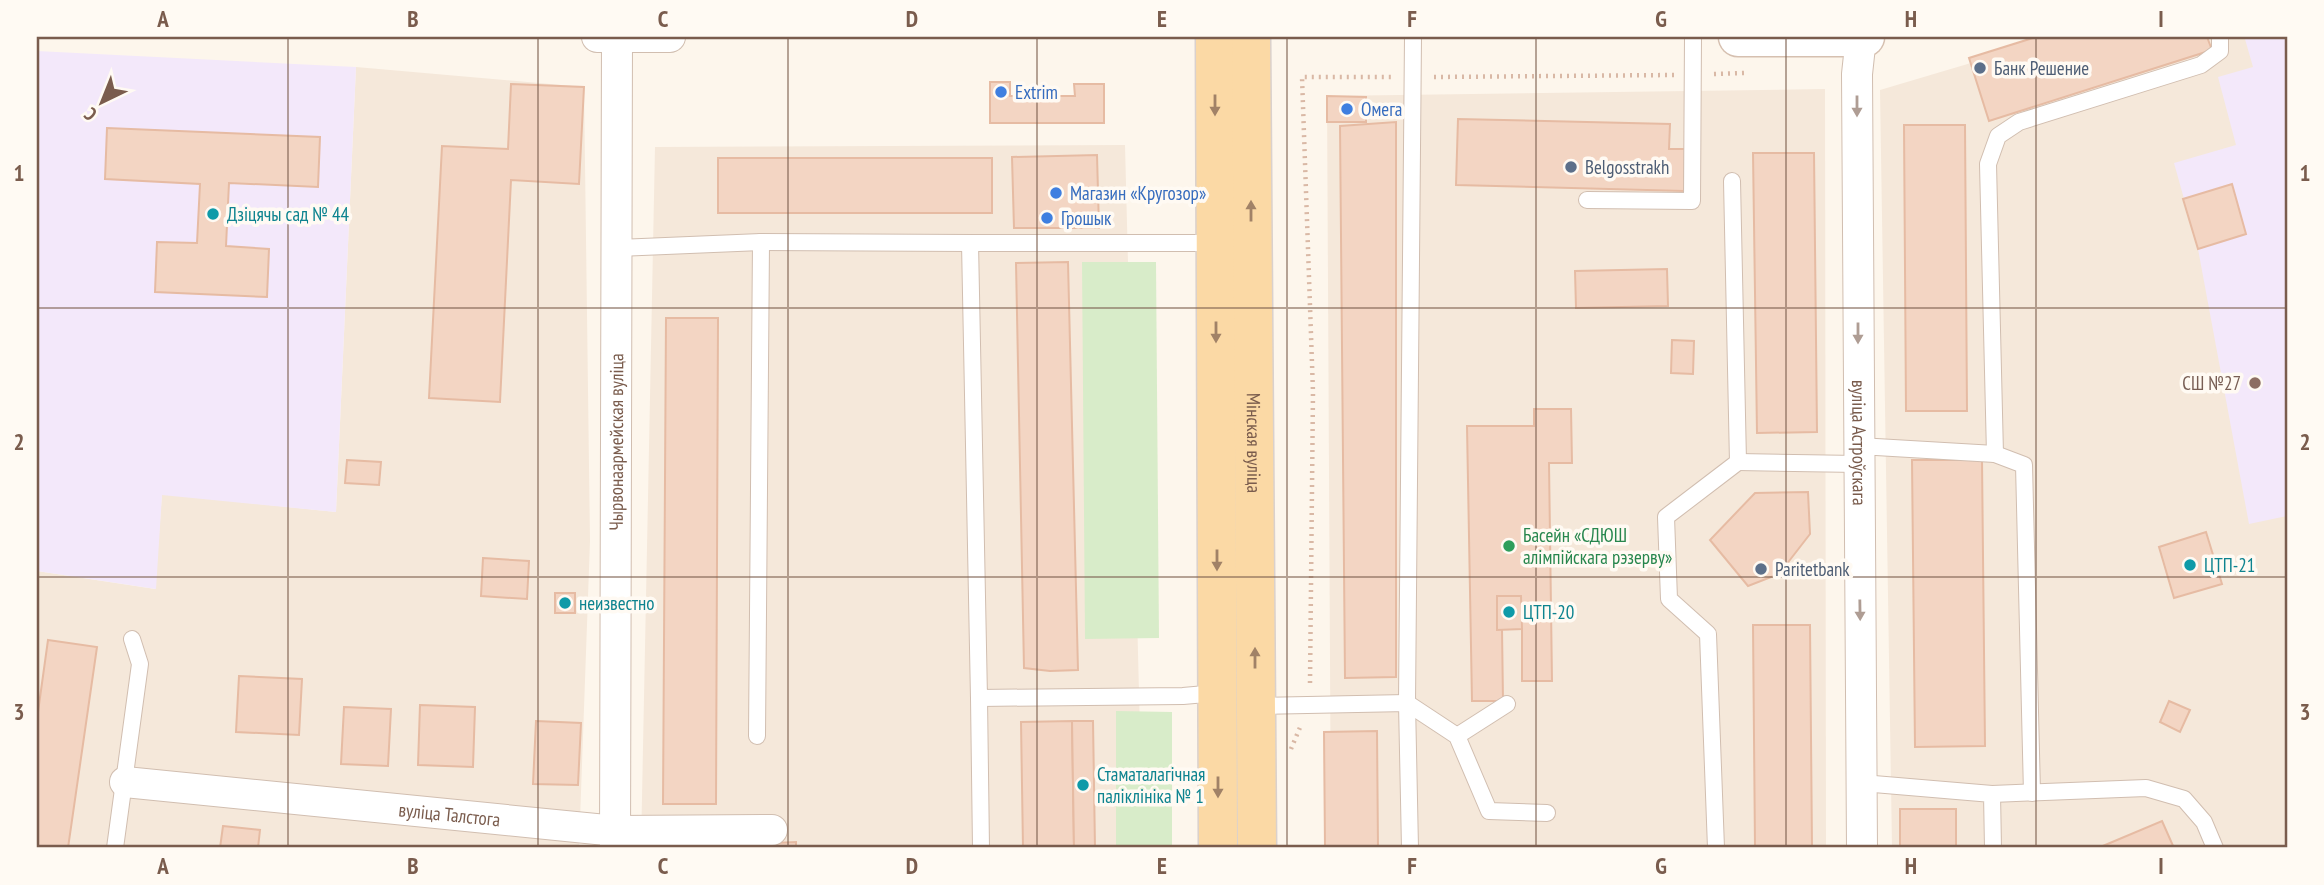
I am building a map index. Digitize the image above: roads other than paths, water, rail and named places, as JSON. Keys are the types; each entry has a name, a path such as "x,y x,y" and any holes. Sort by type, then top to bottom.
{"main road":[{"name":"Мінская вуліца","path":"1215,37 1218,848"},
{"name":"Мінская вуліца","path":"1251,37 1257,848"},
{"path":"1738,37 1863,37"}],"street":[{"path":"597,37 670,37"},
{"name":"Чырвонаармейская вуліца","path":"615,840 617,37"},
{"name":"вуліца Астроўскага","path":"1862,848 1857,74 1863,37"},
{"name":"вуліца Талстога","path":"125,782 615,840 772,830"}],"lane":[{"path":"1410,848 1407,703 1413,37"},
{"path":"1587,200 1692,201 1693,37"},
{"path":"1996,454 1987,164 1998,136 2018,122 2201,65 2220,51 2220,37"},
{"path":"1731,181 1738,462"},
{"path":"618,248 761,242 1215,243"},
{"path":"757,736 761,242"},
{"path":"970,243 981,848"},
{"path":"1716,848 1708,634 1669,599 1666,517 1738,462 1859,455 1996,454 2024,465 2032,793"},
{"path":"115,848 140,664 132,639"},
{"path":"979,698 1183,696 1217,693"},
{"path":"1255,706 1407,703 1457,736 1489,811 1547,813"},
{"path":"1457,736 1507,704"},
{"path":"1862,783 1992,794 2146,788 2184,799 2204,821 2215,848"},
{"path":"1992,794 1993,848"}],"place":[{"name":"Банк Решение","path":"1980,68"},
{"name":"Extrim","path":"1001,92"},
{"name":"Омега","path":"1347,109"},
{"name":"Belgosstrakh","path":"1571,167"},
{"name":"Магазин «Кругозор»","path":"1056,193"},
{"name":"Дзіцячы сад № 44","path":"213,214"},
{"name":"Грошык","path":"1047,218"},
{"name":"СШ №27","path":"2255,383"},
{"name":"Басейн «СДЮШ алімпійскага рэзерву»","path":"1509,546"},
{"name":"ЦТП-21","path":"2190,565"},
{"name":"Paritetbank","path":"1761,569"},
{"name":"неизвестно","path":"565,603"},
{"name":"ЦТП-20","path":"1509,612"},
{"name":"Стаматалагічная паліклініка № 1","path":"1083,785"}]}
